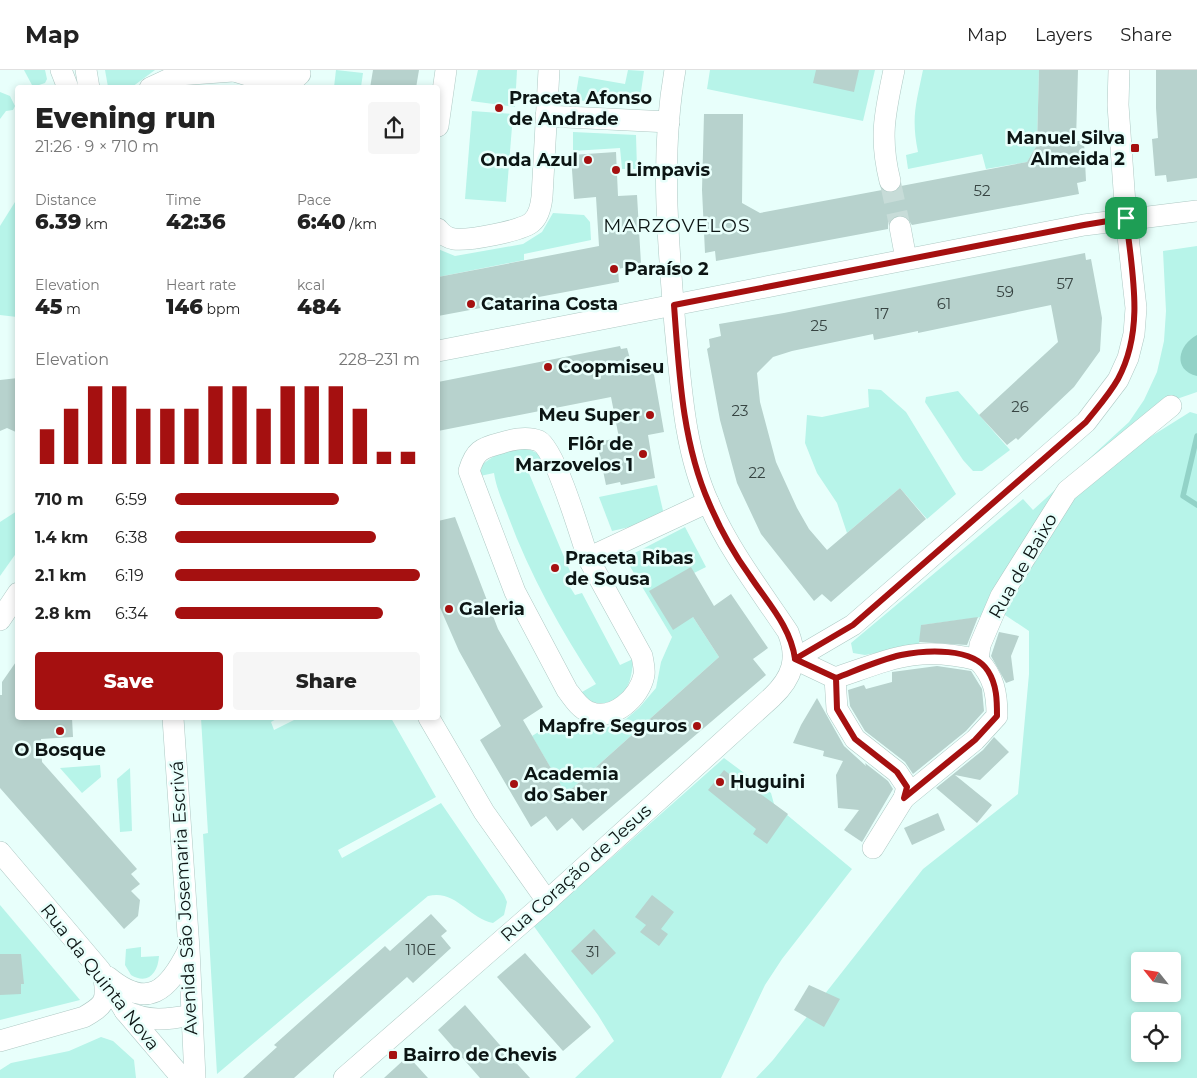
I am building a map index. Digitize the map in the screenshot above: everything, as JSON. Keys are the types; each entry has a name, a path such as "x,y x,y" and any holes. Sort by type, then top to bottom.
{"street":[{"path":"61,70 67,85"},
{"path":"86,70 88,85"},
{"path":"156,85 178,74 232,70 265,83 294,78"},
{"path":"440,112 446,70"},
{"path":"440,231 454,240 469,239 523,227 532,222 541,207 549,70"},
{"path":"675,70 669,122 667,217 682,395 691,447 708,502 748,574 788,632 793,644 795,659"},
{"path":"890,181 884,155 883,121 894,70"},
{"path":"795,659 853,625 1086,422 1106,398 1128,358 1134,334 1136,308 1126,218 1118,105 1119,70"},
{"path":"546,116 669,122"},
{"path":"440,350 1126,218 1197,211"},
{"path":"900,227 906,259"},
{"name":"Rua de Baixo","path":"978,660 980,645 1001,596 1067,491 1171,406"},
{"path":"527,438 540,442 553,460 588,558 642,656 644,674 639,690 627,704 601,715 588,712 577,704 567,690 516,592 476,495 469,471 473,456 485,447 510,440 527,438"},
{"path":"588,558 708,502"},
{"path":"0,620 15,597"},
{"path":"795,659 836,678 901,655 930,652 978,660 989,671 995,686 997,716 975,740 904,798"},
{"name":"Rua Coração de Jesus","path":"344,1078 547,900 778,691 792,673 795,659"},
{"path":"836,678 837,709 855,739 897,772 907,787 904,798 873,848"},
{"name":"Avenida São Josemaria Escrivá","path":"173,720 189,949 195,1078"},
{"path":"431,720 484,812 547,900"},
{"name":"Rua da Quinta Nova","path":"0,852 102,975 125,1011 182,1078"},
{"path":"102,975 132,994 160,990 176,974 189,949"},
{"path":"84,1017 104,1002 107,995 102,975"},
{"path":"125,1011 148,1019 168,1019 191,1015"},
{"path":"0,1041 84,1017 106,1014 128,1018 125,1011"}],"shaded area":[{"path":"24,70 45,70 47,79 45,83 32,85"},
{"path":"105,70 155,70 135,85 108,85"},
{"path":"336,70 363,73 361,85 334,85"},
{"path":"478,70 517,70 515,107 471,101"},
{"path":"628,70 644,71 639,105 623,104 623,95 599,94 598,102 575,100 579,76 625,84"},
{"path":"710,70 875,70 863,121 707,89"},
{"path":"923,70 1039,70 1037,145 1027,162 986,169 982,154 908,169 906,155 918,152 915,130 916,102"},
{"path":"0,92 10,96 15,106 13,110 6,111 0,119"},
{"path":"472,111 513,114 506,202 465,199"},
{"path":"573,132 636,135 637,169 622,169 620,148 573,151"},
{"path":"15,202 15,317 0,315 0,226"},
{"path":"553,213 584,215 590,222 591,240 524,254 524,260 440,277 440,250 455,256 523,244 542,232"},
{"path":"1197,246 1197,392 1168,402 1114,446 982,617 922,625 919,645 865,655 853,653 851,643 1023,499 1033,510 1129,422 1144,400 1157,372 1164,341 1166,311 1163,251"},
{"path":"1197,335 1197,376 1189,373 1184,368 1180,357 1185,345"},
{"path":"868,389 881,390 906,412 956,494 927,519 900,488 847,533 837,503 817,473 805,443 807,415 822,417 869,407"},
{"path":"958,391 1010,450 982,471 973,471 963,460 925,402 926,397"},
{"path":"1190,412 1197,414 1197,1078 756,1078 773,1060 923,869 1018,794 1029,674 1029,631 999,611 1063,505 1123,454"},
{"path":"524,447 539,454 542,465 528,471 572,576 565,579 575,595 582,593 620,665 633,659 627,688 616,700 598,703 586,701 582,692 596,684 558,622 525,558 499,493 494,473 480,476 482,465 492,458 507,451"},
{"path":"657,485 665,519 612,531 599,497"},
{"path":"15,512 15,555 0,576 0,522"},
{"path":"685,527 706,567 694,573 693,617 719,657 566,794 532,736 553,723 606,728 626,719 639,708 656,688 661,662 672,637 625,558"},
{"path":"201,720 274,720 271,722 274,730 294,720 392,720 436,797 338,850 342,858 441,803 504,895 507,902 504,915 493,923 476,916 454,900 438,895 428,896 217,1074 203,834 208,833"},
{"path":"724,758 771,793 774,804 852,869 782,959 765,985 721,1078 575,1078 614,1041 598,1015 533,925"},
{"path":"100,765 101,777 82,793 60,768"},
{"path":"130,768 132,831 120,832 117,779"},
{"path":"0,905 80,1000 0,1020"},
{"path":"141,947 141,957 159,956 157,968 151,976 142,979 131,975 125,965 126,949"},
{"path":"101,1037 113,1041 134,1060 136,1078 0,1078 0,1070 11,1063 69,1051"}],"building":[{"path":"373,70 419,70 416,85 370,85"},
{"path":"816,70 859,70 854,92 813,83"},
{"path":"1039,70 1078,70 1076,141 1084,141 1086,181 1077,183 1079,194 912,225 905,215 897,215 888,222 888,229 716,261 715,251 705,253 702,190 704,114 743,114 742,203 760,213 882,190 892,193 901,186 1027,162 1037,145"},
{"path":"1156,70 1197,70 1197,178 1167,182 1166,175 1155,176 1152,139 1158,138"},
{"path":"616,152 618,196 637,195 641,264 618,269 619,282 440,316 440,277 599,246 596,197 574,199 571,155"},
{"path":"1085,253 1086,260 1091,259 1102,318 1100,351 1074,387 1018,440 1016,438 1007,445 979,415 1058,342 1051,305 918,333 918,331 874,340 873,334 792,351 773,357 757,373 760,402 776,462 809,529 827,550 900,488 926,519 831,602 822,594 814,601 761,534 737,483 720,420 707,349 710,347 709,339 721,336 719,324 784,313"},
{"path":"620,346 621,349 627,348 632,366 652,363 664,432 648,435 655,478 621,485 620,482 606,485 597,442 619,438 611,397 440,431 440,382"},
{"path":"15,378 15,432 7,428 0,431 0,380"},
{"path":"455,517 498,629 543,707 523,720 566,794 719,657 693,617 673,630 649,591 691,567 714,606 731,594 768,648 753,659 766,675 583,831 572,818 557,831 546,816 531,827 480,740 501,726 459,651 440,608 440,521"},
{"path":"978,617 967,645 919,642 921,625"},
{"path":"999,632 1019,636 1011,656 1014,680 1006,683 991,656"},
{"path":"15,663 15,720 72,720 73,737 41,739 42,762 137,869 131,874 140,884 131,891 140,900 138,916 124,929 0,788 0,695 2,695 2,682"},
{"path":"937,666 971,671 982,689 984,711 966,731 913,774 905,762 865,731 850,706 848,690 864,685 866,689 892,682 892,672"},
{"path":"817,698 844,746 866,766 865,763 888,781 893,789 862,842 844,830 859,810 838,808 836,775 843,761 823,756 824,751 793,743"},
{"path":"994,737 1009,752 980,780 955,775 992,805 977,823 936,788 983,750"},
{"path":"724,770 738,781 740,779 788,814 767,844 753,834 756,829 708,790"},
{"path":"938,813 945,830 912,845 904,828"},
{"path":"652,895 674,912 661,929 668,934 659,946 640,932 646,925 635,917"},
{"path":"431,914 447,931 441,936 451,948 413,983 407,977 294,1078 243,1078 277,1047 274,1045 385,946 390,951"},
{"path":"594,929 616,953 592,975 571,951"},
{"path":"525,953 591,1027 563,1051 497,977"},
{"path":"0,954 21,954 24,984 21,984 21,994 0,995"},
{"path":"809,985 840,999 824,1027 794,1010"},
{"path":"465,1005 530,1078 480,1078 438,1030"},
{"path":"408,1056 428,1078 384,1078"}],"waterway":[{"path":"1197,436 1183,496 1197,505"}],"tunnel":[{"path":"890,181 900,227"}],"place":[{"name":"Praceta Afonso de Andrade","path":"499,108"},
{"name":"Manuel Silva Almeida 2","path":"1135,148"},
{"name":"Onda Azul","path":"588,160"},
{"name":"Limpavis","path":"616,170"},
{"name":"Paraíso 2","path":"614,269"},
{"name":"Catarina Costa","path":"471,304"},
{"name":"Coopmiseu","path":"548,367"},
{"name":"Meu Super","path":"650,415"},
{"name":"Flôr de Marzovelos 1","path":"643,454"},
{"name":"Praceta Ribas de Sousa","path":"555,568"},
{"name":"Galeria","path":"449,609"},
{"name":"Mapfre Seguros","path":"697,726"},
{"name":"O Bosque","path":"60,731"},
{"name":"Huguini","path":"720,782"},
{"name":"Academia do Saber","path":"514,784"},
{"name":"Bairro de Chevis","path":"393,1055"}],"district":[{"name":"MARZOVELOS","path":"677,225"}],"route":[{"path":"1126,218 674,305 682,395 691,447 708,502 727,540 788,632 793,644 795,659 836,678 901,655 930,652 958,655 978,660 989,671 997,693 997,716 975,740 926,782 904,798 907,787 897,772 855,739 837,709 836,678 795,659 853,625 1086,422 1106,398 1118,380 1128,358 1134,334 1136,308 1126,218"}]}
